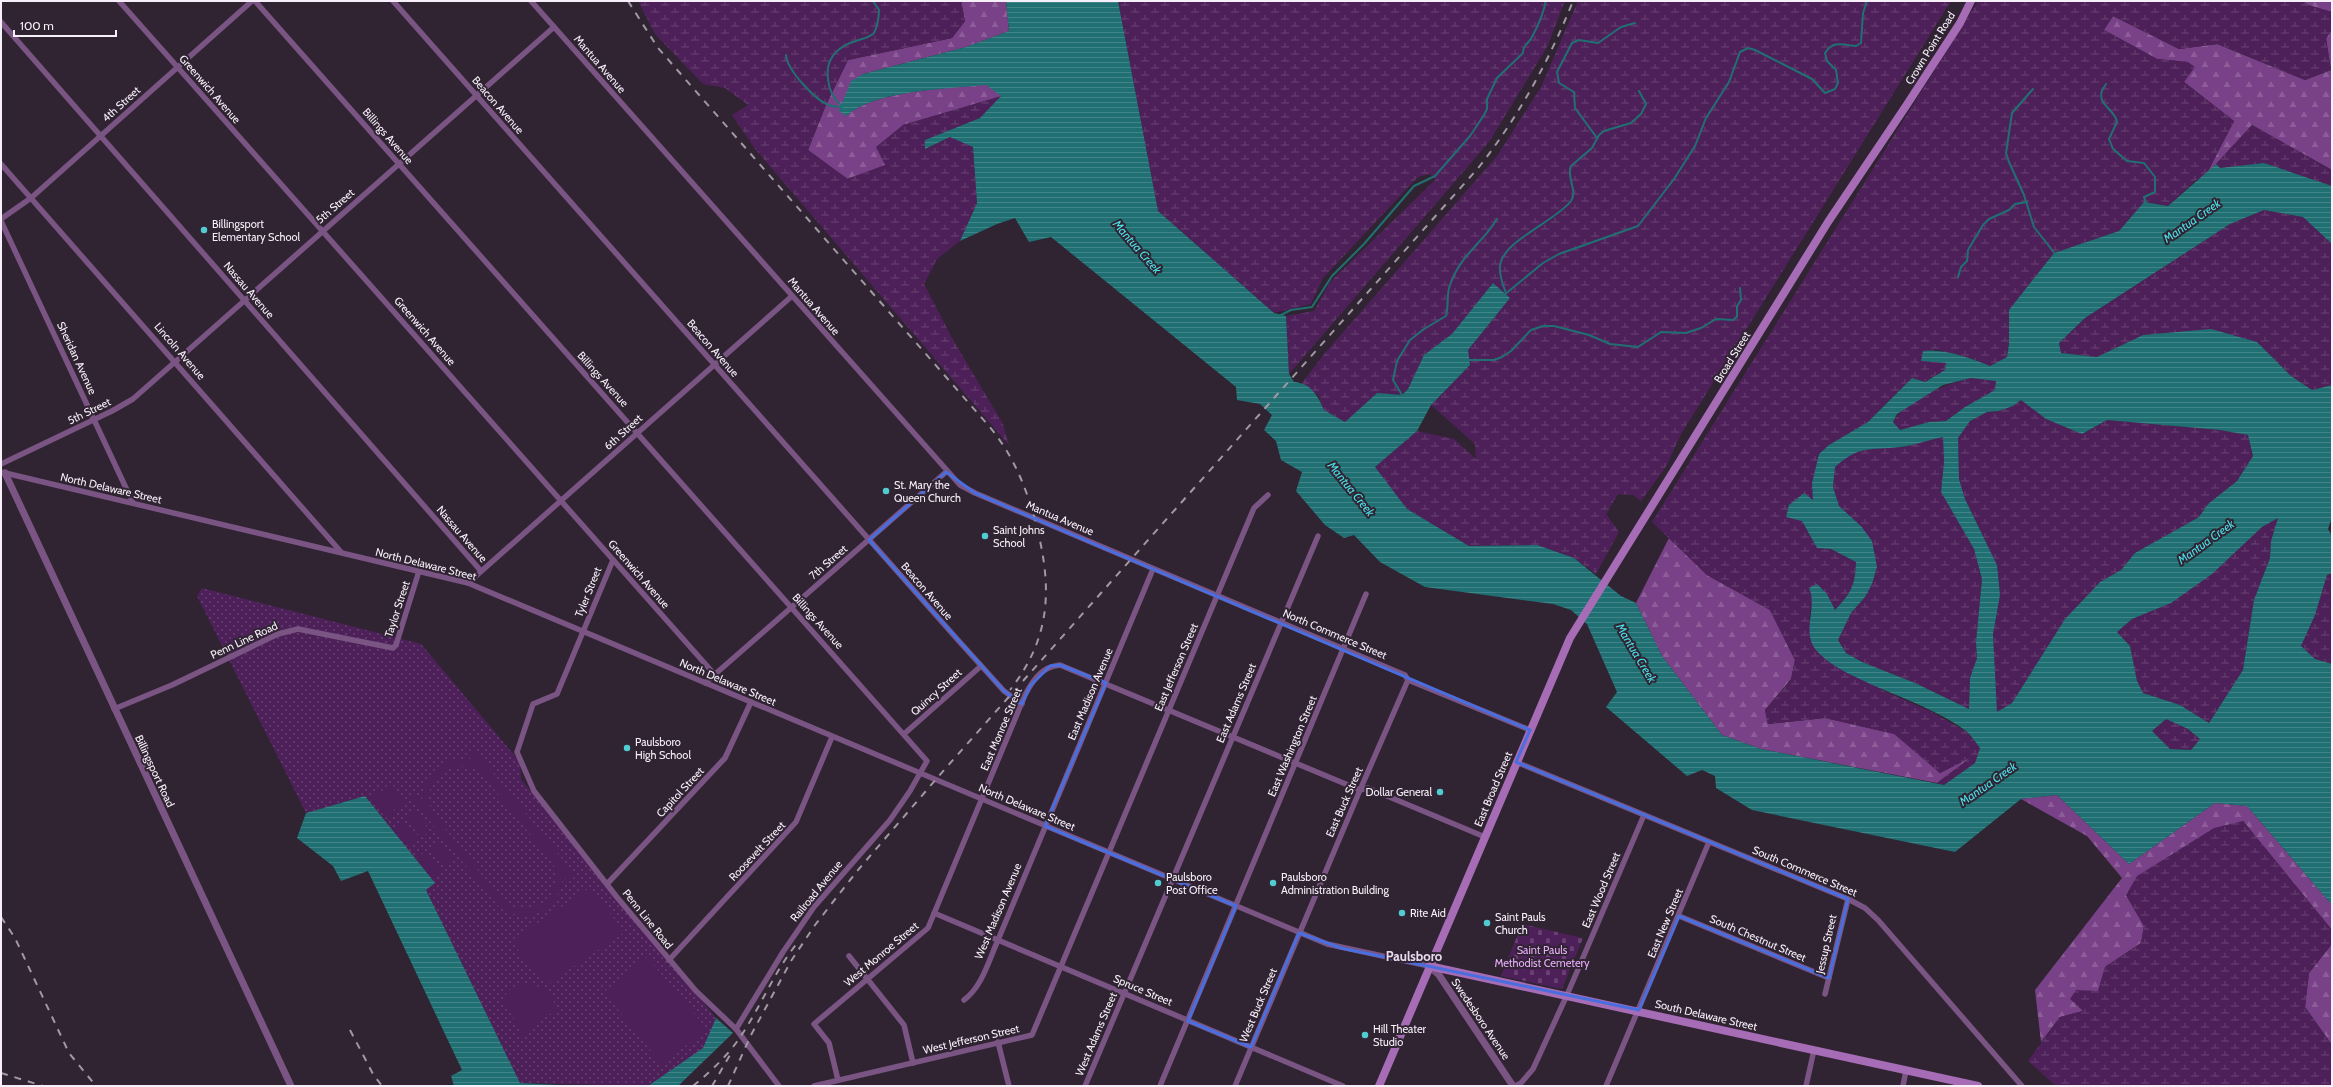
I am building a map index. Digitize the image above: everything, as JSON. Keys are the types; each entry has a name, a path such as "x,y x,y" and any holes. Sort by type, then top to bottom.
{"main road":[{"name":"Crown Point Road","path":"1906,106 1960,23 1971,1"},
{"name":"Broad Street","path":"1579,622 1828,222 1906,106"},
{"name":"East Broad Street","path":"1378,1086 1562,654 1579,622"},
{"name":"South Delaware Street","path":"1430,966 1639,1010 1978,1086"}],"street":[{"name":"Greenwich Avenue","path":"120,1 715,675"},
{"name":"4th Street","path":"1,220 31,198 254,1"},
{"name":"Billings Avenue","path":"254,1 904,734 927,761 921,772"},
{"name":"Beacon Avenue","path":"393,1 981,666 1004,691 1022,704"},
{"name":"Mantua Avenue","path":"531,1 946,472 960,485 975,493 1130,559"},
{"name":"Nassau Avenue","path":"1,22 481,572"},
{"name":"5th Street","path":"1,464 95,420 133,399 554,27"},
{"name":"Lincoln Avenue","path":"1,164 342,552"},
{"name":"Sheridan Avenue","path":"1,220 133,503"},
{"name":"6th Street","path":"468,583 792,296"},
{"name":"Billingsport Road","path":"1,464 3,472 291,1086"},
{"name":"North Delaware Street","path":"3,472 468,583 1299,932 1341,948 1430,966"},
{"name":"7th Street","path":"705,683 946,472"},
{"name":"East Jefferson Street","path":"1109,852 1254,508 1268,495"},
{"name":"East Adams Street","path":"1173,879 1280,622 1318,536"},
{"name":"North Commerce Street","path":"1130,559 1405,675 1408,680 1530,730"},
{"name":"Tyler Street","path":"517,752 533,704 557,694 612,560"},
{"name":"East Madison Avenue","path":"1046,826 1153,569"},
{"name":"Taylor Street","path":"388,648 396,645 419,571"},
{"name":"East Washington Street","path":"1160,1086 1366,594"},
{"name":"Penn Line Road","path":"114,709 167,687 278,634 298,629 388,648"},
{"name":"East Monroe Street","path":"982,799 1030,686 1045,668 1060,665 1065,666 1106,683"},
{"name":"Quincy Street","path":"904,734 981,666"},
{"name":"East Buck Street","path":"1299,932 1408,680"},
{"path":"1106,683 1360,790 1368,788 1485,837"},
{"name":"Capitol Street","path":"607,884 725,758 751,702"},
{"name":"Roosevelt Street","path":"669,960 796,822 832,737"},
{"name":"Penn Line Road","path":"517,752 534,791 669,960 711,1007 736,1029 779,1086"},
{"name":"South Commerce Street","path":"1516,762 1848,898 1865,908 1878,920 2022,1086"},
{"name":"Railroad Avenue","path":"736,1029 776,962 810,913 890,820 921,772"},
{"name":"West Monroe Street","path":"838,1080 829,1043 814,1024 928,928 982,799"},
{"name":"East Wood Street","path":"1514,1086 1521,1083 1533,1069 1567,995 1644,815"},
{"name":"West Madison Avenue","path":"964,1000 973,994 978,986 1046,826"},
{"name":"East New Street","path":"1606,1086 1710,842"},
{"name":"West Jefferson Street","path":"814,1086 1032,1035 1109,852"},
{"name":"West Adams Street","path":"1085,1086 1173,879"},
{"name":"Jessup Street","path":"1825,994 1848,898"},
{"name":"Spruce Street","path":"934,913 1343,1086"},
{"name":"South Chestnut Street","path":"1679,916 1829,978"},
{"name":"West Buck Street","path":"1235,1086 1299,932"},
{"path":"849,956 866,980 904,1025 913,1063"},
{"name":"Swedesboro Avenue","path":"1430,966 1439,975 1514,1086"},
{"path":"998,1042 1009,1086"},
{"path":"1806,1086 1814,1050"},
{"path":"1902,1086 1906,1070"}],"highlighted area":[{"path":"946,472 975,493 1530,730 1516,762 1848,899 1829,978 1679,916 1639,1010 1341,948 1299,933 1251,1047 1188,1021 1236,906 1045,826 1106,683 1060,665 1050,666 1030,686 1022,704 1004,691 869,540"}],"green space":[{"path":"638,1 961,1 965,21 952,38 848,60 826,105 808,150 848,179 885,165 876,147 903,125 1002,96 980,118 925,140 926,149 950,137 973,146 977,203 960,241 937,259 924,284 952,338 1003,424 1009,445 755,149 732,115 748,105 725,88 703,84 655,34"},
{"path":"961,1 1006,1 1009,31 966,47 863,74 846,116 859,107 875,101 932,89 986,84 1002,96 903,125 886,165 847,179 808,150 826,105 848,60 952,38 965,21"},
{"path":"1118,1 1565,1 1547,47 1489,142 1289,374 1286,316 1314,311 1330,282 1436,179 1430,174 1420,176 1414,181 1323,278 1311,304 1274,313 1158,211"},
{"path":"1578,1 1951,1 1681,434 1667,465 1641,501 1633,495 1618,494 1606,514 1619,532 1596,574 1574,558 1537,545 1469,546 1407,509 1374,467 1417,431 1454,439 1476,459 1475,444 1431,405 1470,365 1468,350 1510,298 1493,284 1452,334 1424,355 1408,389 1402,395 1377,393 1345,422 1324,410 1318,395 1302,383 1325,353 1497,156 1541,87"},
{"path":"1978,1 2303,1 2308,5 2332,12 2332,29 2326,39 2331,70 2305,80 2218,44 2179,49 2113,16 2104,30 2157,59 2188,62 2195,67 2184,82 2234,121 2206,175 2196,180 2168,206 2144,202 2119,231 2054,253 2009,310 2009,344 2007,357 1990,366 1970,358 1934,349 1934,362 1946,363 1945,370 1924,382 1912,378 1868,422 1829,445 1819,454 1812,483 1814,500 1802,521 1817,548 1831,549 1856,562 1855,577 1851,589 1845,599 1835,610 1827,594 1813,597 1809,619 1882,690 1930,711 1967,732 1980,748 1975,763 1944,785 1937,783 1970,758 1940,773 1894,734 1825,718 1768,724 1765,710 1791,680 1795,660 1770,610 1707,575 1652,522"},
{"path":"2303,1 2332,1 2332,12 2308,5"},
{"path":"2113,16 2179,49 2217,44 2305,80 2331,70 2326,38 2332,29 2332,170 2252,125 2206,175 2234,121 2184,82 2188,62 2157,59 2104,30"},
{"path":"2252,125 2332,170 2332,186 2264,163 2220,168 2216,164"},
{"path":"2264,210 2303,217 2332,244 2332,385 2312,390 2291,376 2257,342 2143,335 2097,357 2061,353 2059,343 2085,318 2230,224"},
{"path":"1971,378 1997,381 1995,390 1965,407 1946,421 1929,422 1900,430 1893,422 1907,406 1917,400 1939,388"},
{"path":"2021,400 2046,419 2082,434 2107,420 2220,430 2248,435 2253,456 2237,481 2208,504 2199,517 2135,553 2121,570 2100,582 2065,619 2012,703 1997,713 1993,634 2000,595 1997,565 1965,499 1959,479 1958,438 1970,421 1987,412 1999,411 2013,406"},
{"path":"1943,436 1944,462 1941,492 1974,549 1982,579 1976,642 1977,658 1970,678 1969,709 1915,683 1862,662 1846,653 1838,640 1851,613 1865,597 1872,584 1877,567 1861,526 1839,506 1833,487 1835,467 1850,454 1858,450 1907,446"},
{"path":"2278,518 2271,541 2270,558 2254,600 2243,670 2209,723 2180,705 2143,693 2137,681 2130,646 2117,632 2132,619 2171,603 2262,527"},
{"path":"1669,538 1707,575 1770,610 1795,660 1791,679 1765,710 1768,724 1825,718 1895,734 1940,773 1973,756 1937,783 1761,749 1722,735 1662,656 1636,603"},
{"path":"2332,573 2332,664 2315,659 2301,646 2315,615 2327,575"},
{"path":"202,588 421,644 520,762 521,779 716,1018 704,1048 648,1086 520,1083 426,890 434,883 365,796 306,813 197,596"},
{"path":"2166,719 2188,729 2200,739 2191,750 2170,749 2152,731"},
{"path":"473,748 576,876 569,882 563,875 557,898 550,906 541,912 531,915 521,915 510,913 499,907 411,798 416,794 422,800 426,782 431,774 444,763 462,759 472,760 466,754","holes":["458,766 470,767 481,773 553,863 556,875 555,885 551,895 544,902 535,907 525,909 514,907 503,902 432,812 429,796 430,789 437,777 450,768"]},
{"path":"391,783 407,802 398,809 382,790"},
{"path":"379,792 395,811 386,818 371,799"},
{"path":"2057,795 2129,864 2215,803 2247,806 2332,905 2332,930 2243,821 2126,895 2144,926 2141,943 2105,967 2098,992 2083,1011 2060,1017 2041,1042 2035,990 2122,878 2087,836 2021,799"},
{"path":"415,812 430,831 421,838 406,819"},
{"path":"2243,821 2332,930 2332,944 2309,973 2305,1007 2332,1045 2332,1086 2056,1086 2028,1061 2060,1017 2083,1011 2070,999 2076,990 2098,991 2105,967 2141,943 2144,926 2126,895 2137,876 2214,828"},
{"path":"403,822 418,840 409,847 394,829"},
{"path":"438,841 453,860 444,867 429,849"},
{"path":"426,851 441,870 433,877 417,858"},
{"path":"589,888 625,932 546,985 511,941"},
{"name":"Saint Pauls Methodist Cemetery","path":"1522,924 1583,938 1562,989 1501,976"},
{"path":"2332,944 2332,1045 2305,1007 2309,973"},
{"path":"647,957 707,1029 662,1065 604,992"},
{"path":"526,983 542,988 546,991 555,1004 556,1010 527,1030 522,1036 519,1033 520,1028 503,1001 504,997 509,991 518,985"}],"water":[{"name":"Mantua Creek","path":"1006,1 1118,1 1158,211 1274,313 1286,316 1289,374 1294,382 1305,385 1313,391 1324,410 1345,422 1377,393 1402,395 1408,389 1424,355 1452,334 1493,283 1510,298 1468,350 1470,365 1431,405 1417,431 1375,467 1407,509 1469,546 1537,545 1574,558 1621,596 1636,603 1662,656 1722,735 1761,749 1944,785 1975,763 1980,748 1970,735 1955,723 1942,716 1849,674 1821,655 1812,643 1810,627 1812,603 1809,588 1817,584 1827,594 1835,610 1845,599 1851,589 1855,577 1856,562 1831,549 1817,548 1802,521 1786,517 1789,505 1804,493 1813,500 1812,483 1819,454 1829,445 1868,422 1912,378 1925,382 1945,370 1946,363 1921,361 1923,351 1931,350 1948,352 1990,366 2007,357 2009,344 2009,310 2054,253 2119,231 2144,202 2168,206 2216,164 2220,168 2264,163 2332,186 2332,244 2303,217 2264,210 2230,224 2085,318 2059,343 2061,353 2097,357 2143,335 2211,329 2257,342 2291,376 2312,390 2332,385 2332,517 2328,529 2332,536 2332,573 2327,575 2315,615 2301,646 2315,659 2332,664 2332,905 2247,806 2215,803 2129,864 2057,795 2021,799 1955,852 1752,810 1716,788 1715,776 1702,770 1687,776 1606,707 1617,692 1587,624 1571,610 1553,604 1425,587 1380,562 1354,535 1344,538 1325,525 1296,491 1302,472 1281,460 1276,441 1264,430 1272,415 1260,404 1237,400 1236,387 1051,237 1029,242 1015,218 997,224 960,241 977,203 973,147 950,137 925,149 925,140 980,118 1001,96 986,85 952,88 912,92 893,96 859,107 846,116 839,111 851,81 863,74 966,47 1009,31","holes":["1971,378 1996,381 1995,390 1965,407 1946,421 1929,422 1900,430 1893,422 1897,414 1943,385","2021,400 2046,419 2082,434 2107,420 2220,430 2248,435 2253,456 2237,481 2208,504 2199,517 2135,553 2121,570 2100,582 2065,619 2012,703 1997,712 1993,634 2000,595 1997,565 1965,499 1959,479 1958,438 1970,421 1987,412 1999,411 2013,406","1943,437 1944,462 1941,492 1974,549 1982,579 1976,642 1977,658 1970,678 1969,709 1915,683 1862,662 1846,653 1838,640 1851,613 1865,597 1872,584 1877,567 1872,541 1861,526 1839,506 1833,487 1835,467 1853,454 1861,451 1869,449 1895,448","2278,518 2271,541 2270,558 2254,600 2243,670 2209,723 2180,705 2143,693 2137,681 2130,646 2117,632 2132,619 2171,603 2212,574 2262,527","2166,719 2188,729 2200,739 2191,750 2170,749 2152,731"]},
{"path":"365,796 435,883 426,890 520,1083 578,1086 454,1086 451,1076 462,1070 368,871 341,881 333,866 297,838 306,813"},
{"path":"716,1018 733,1033 678,1086 648,1086 703,1048"}],"waterway":[{"path":"842,106 836,101 830,91 828,66 834,55 843,46 873,34 878,23 879,10 873,1"},
{"path":"1279,316 1291,310 1312,307 1332,276 1364,244 1414,186 1435,176 1470,136 1487,109 1487,99 1497,78 1523,53 1525,46 1530,40 1538,24 1546,1"},
{"path":"1504,295 1543,263 1559,254 1638,226 1674,179 1695,146 1706,118 1729,82 1740,52 1748,48 1755,50 1812,79 1825,93 1835,89 1838,83 1836,70 1827,61 1825,53 1828,49 1835,45 1843,44 1856,46 1861,43 1863,13 1867,1"},
{"path":"1597,138 1575,108 1574,92 1559,83 1557,72 1572,43 1579,40 1598,43 1621,27 1635,23"},
{"path":"786,55 797,77 811,92 826,104 842,107"},
{"path":"2106,84 2102,91 2102,101 2115,117 2117,122 2109,139 2113,149 2127,161 2144,163 2155,177 2155,192 2144,197 2146,204"},
{"path":"2033,89 2012,113 2006,153 2024,195 2034,227 2056,255"},
{"path":"1506,293 1500,273 1500,266 1503,257 1519,240 1564,209 1571,201 1573,197 1573,188 1570,175 1571,166 1592,148 1599,135 1604,131 1631,123 1641,114 1646,104 1639,91"},
{"path":"1958,277 1961,267 1967,261 1968,250 1983,225 1989,219 2009,210 2015,204 2027,202"},
{"path":"1402,395 1393,380 1397,361 1410,340 1424,329 1446,316 1449,289 1454,275 1465,258 1485,236 1497,219"},
{"path":"1467,360 1494,360 1502,357 1511,351 1531,330 1543,326 1554,326 1589,335 1610,344 1638,347 1661,332 1686,333 1701,328 1716,319 1733,320 1737,317 1737,306 1741,300 1740,288"}],"railway":[{"path":"628,1 658,48 988,425 1011,458 1027,494 1035,520 1041,543 1046,587 1045,608 1041,629 1024,670 1010,690"},
{"path":"728,1086 751,1035 791,961 815,925 858,870 944,770 1479,167 1494,148 1532,87 1554,45 1573,1"},
{"path":"1,917 15,938 69,1053 96,1086"},
{"path":"693,1086 716,1066 736,1043 782,965 799,941"},
{"path":"350,1030 373,1074 382,1086"},
{"path":"712,1086 730,1055"},
{"path":"1,1073 43,1086"}],"place":[{"name":"Billingsport Elementary School","path":"204,230"},
{"name":"St. Mary the Queen Church","path":"886,491"},
{"name":"Saint Johns School","path":"985,536"},
{"name":"Paulsboro High School","path":"627,748"},
{"name":"Dollar General","path":"1440,792"},
{"name":"Paulsboro Post Office","path":"1158,883"},
{"name":"Paulsboro Administration Building","path":"1273,883"},
{"name":"Rite Aid","path":"1402,913"},
{"name":"Saint Pauls Church","path":"1487,923"},
{"name":"Hill Theater Studio","path":"1365,1035"}],"district":[{"name":"Paulsboro","path":"1414,956"}]}
